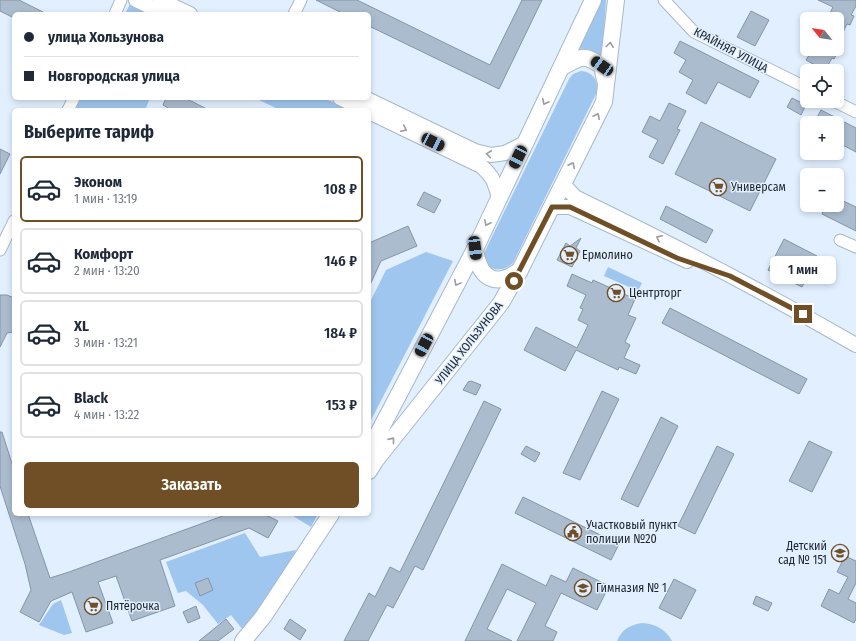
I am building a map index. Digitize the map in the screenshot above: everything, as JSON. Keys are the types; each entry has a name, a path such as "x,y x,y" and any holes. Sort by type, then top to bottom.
{"main road":[{"path":"371,447 475,248 593,0"},
{"name":"УЛИЦА ХОЛЬЗУНОВА","path":"371,468 501,303 520,270 604,102 616,0"},
{"path":"562,67 579,58 591,59 602,66 606,84"},
{"path":"475,248 478,266 483,272 495,279 501,280 511,277 520,270"},
{"path":"396,400 397,410 404,414 415,412"},
{"path":"243,641 263,617 330,516"},
{"path":"255,641 270,624 341,516"}],"street":[{"path":"116,12 121,0"},
{"path":"136,0 161,12"},
{"path":"160,0 186,12"},
{"path":"295,12 301,0"},
{"name":"КРАЙНЯЯ УЛИЦА","path":"664,0 694,32 800,85"},
{"path":"344,100 361,108"},
{"path":"369,100 475,151 491,155 506,153 525,143"},
{"path":"844,106 856,112"},
{"path":"371,113 481,166 490,173 496,185 499,198"},
{"path":"563,184 575,197 682,249 856,344"},
{"path":"552,207 570,207 677,258 730,276"},
{"path":"0,250 12,225"},
{"path":"840,240 856,248"}],"shaded area":[{"path":"601,0 606,0 602,59 591,51 577,49"},
{"path":"130,4 146,12 126,12"},
{"path":"581,71 589,73 594,77 597,84 597,92 513,263 502,269 492,268 485,261 486,249 569,79 573,74"},
{"path":"80,100 149,100 146,108 76,108"},
{"path":"259,100 328,100 345,108 276,108"},
{"path":"426,252 453,261 371,420 371,300 386,270"},
{"path":"608,267 642,283 638,291 604,276"},
{"path":"293,516 317,516 311,527"},
{"path":"245,533 260,557 296,550 285,572 259,612 243,630 231,615 218,624 203,605 186,591 178,593 166,562"},
{"path":"61,600 72,633 64,635 39,625 53,604"},
{"path":"642,623 660,628 672,641 617,641 621,633 627,628"}],"building":[{"path":"0,0 19,0 43,12 12,12 12,17 0,11"},
{"path":"316,0 357,0 490,65 522,0 542,0 499,89 371,27 371,12 340,12"},
{"path":"818,0 856,0 856,6 851,15 854,16 850,25 847,24 844,30 844,12 830,12 833,7"},
{"path":"751,11 769,20 755,46 737,37"},
{"path":"680,41 759,81 750,98 718,82 706,104 686,93 693,80 679,72 686,60 674,53"},
{"path":"809,56 836,56 834,59 832,58 829,64 813,64 806,60"},
{"path":"792,98 800,102 800,108 804,108 801,115 787,107"},
{"path":"165,100 189,100 205,108 168,108 163,105"},
{"path":"669,103 686,111 677,129 680,130 663,164 649,157 658,140 642,132 650,116 660,121"},
{"path":"821,110 833,116 818,116"},
{"path":"701,122 776,159 750,211 675,174"},
{"path":"844,122 856,128 856,152 844,146"},
{"path":"0,149 10,154 0,174"},
{"path":"424,192 441,200 434,213 417,205"},
{"path":"844,201 856,207 856,231 822,214 823,212 844,212"},
{"path":"666,206 713,230 706,243 660,219"},
{"path":"408,226 417,246 381,261 371,283 371,242"},
{"name":"Ермолино","path":"581,238 576,248 580,251 572,267 557,260 566,243 570,246"},
{"path":"784,239 817,256 802,287 768,270"},
{"path":"572,274 592,283 593,280 635,299 628,315 636,318 625,342 630,345 624,358 640,365 636,374 619,367 618,370 576,350 565,371 524,350 536,327 577,348 588,325 578,320 583,309 580,308 586,295 567,286"},
{"path":"0,295 7,295 12,297 12,332 7,333 0,347"},
{"path":"670,308 807,379 799,394 662,323"},
{"path":"471,381 481,385 476,395 463,390 468,382"},
{"path":"602,391 619,399 580,480 563,473"},
{"path":"484,401 501,409 423,570 415,566 393,608 387,605 368,641 344,641 369,593 375,597 390,567 400,572"},
{"path":"661,417 678,426 638,507 621,499"},
{"path":"0,432 2,432 12,464 12,516 29,516 50,578 223,516 268,516 278,521 268,538 249,528 160,560 175,606 132,621 116,576 98,582 113,623 86,632 72,592 51,601 39,622 20,612 31,590 25,564 0,486"},
{"path":"809,441 832,452 812,492 789,481"},
{"path":"526,446 540,453 535,462 521,454"},
{"path":"717,446 734,454 695,534 678,526"},
{"path":"523,497 619,544 611,560 515,513"},
{"path":"845,556 856,561 856,583 848,599 856,603 856,619 854,623 821,606 829,589 839,594 848,577 837,572"},
{"path":"502,564 546,586 551,575 566,582 573,568 609,586 597,610 561,593 545,626 557,632 553,641 517,641 536,603 507,589 487,629 512,641 465,641"},
{"path":"208,578 213,590 200,596 195,583"},
{"path":"674,579 696,590 681,619 659,608"},
{"path":"756,596 772,603 768,611 753,604"},
{"path":"196,606 200,618 188,623 183,612"},
{"path":"226,619 234,629 218,641 199,641"},
{"path":"290,619 306,630 300,640 284,629"}],"place":[{"name":"Универсам","path":"718,187"},
{"name":"Ермолино","path":"569,255"},
{"name":"Центрторг","path":"616,293"},
{"name":"Участковый пункт полиции №20","path":"573,532"},
{"name":"Детский сад № 151","path":"840,553"},
{"name":"Гимназия № 1","path":"583,588"},
{"name":"Пятёрочка","path":"93,606"}],"route":[{"path":"514,281 552,207 570,207 677,258 730,276 803,314"}]}
